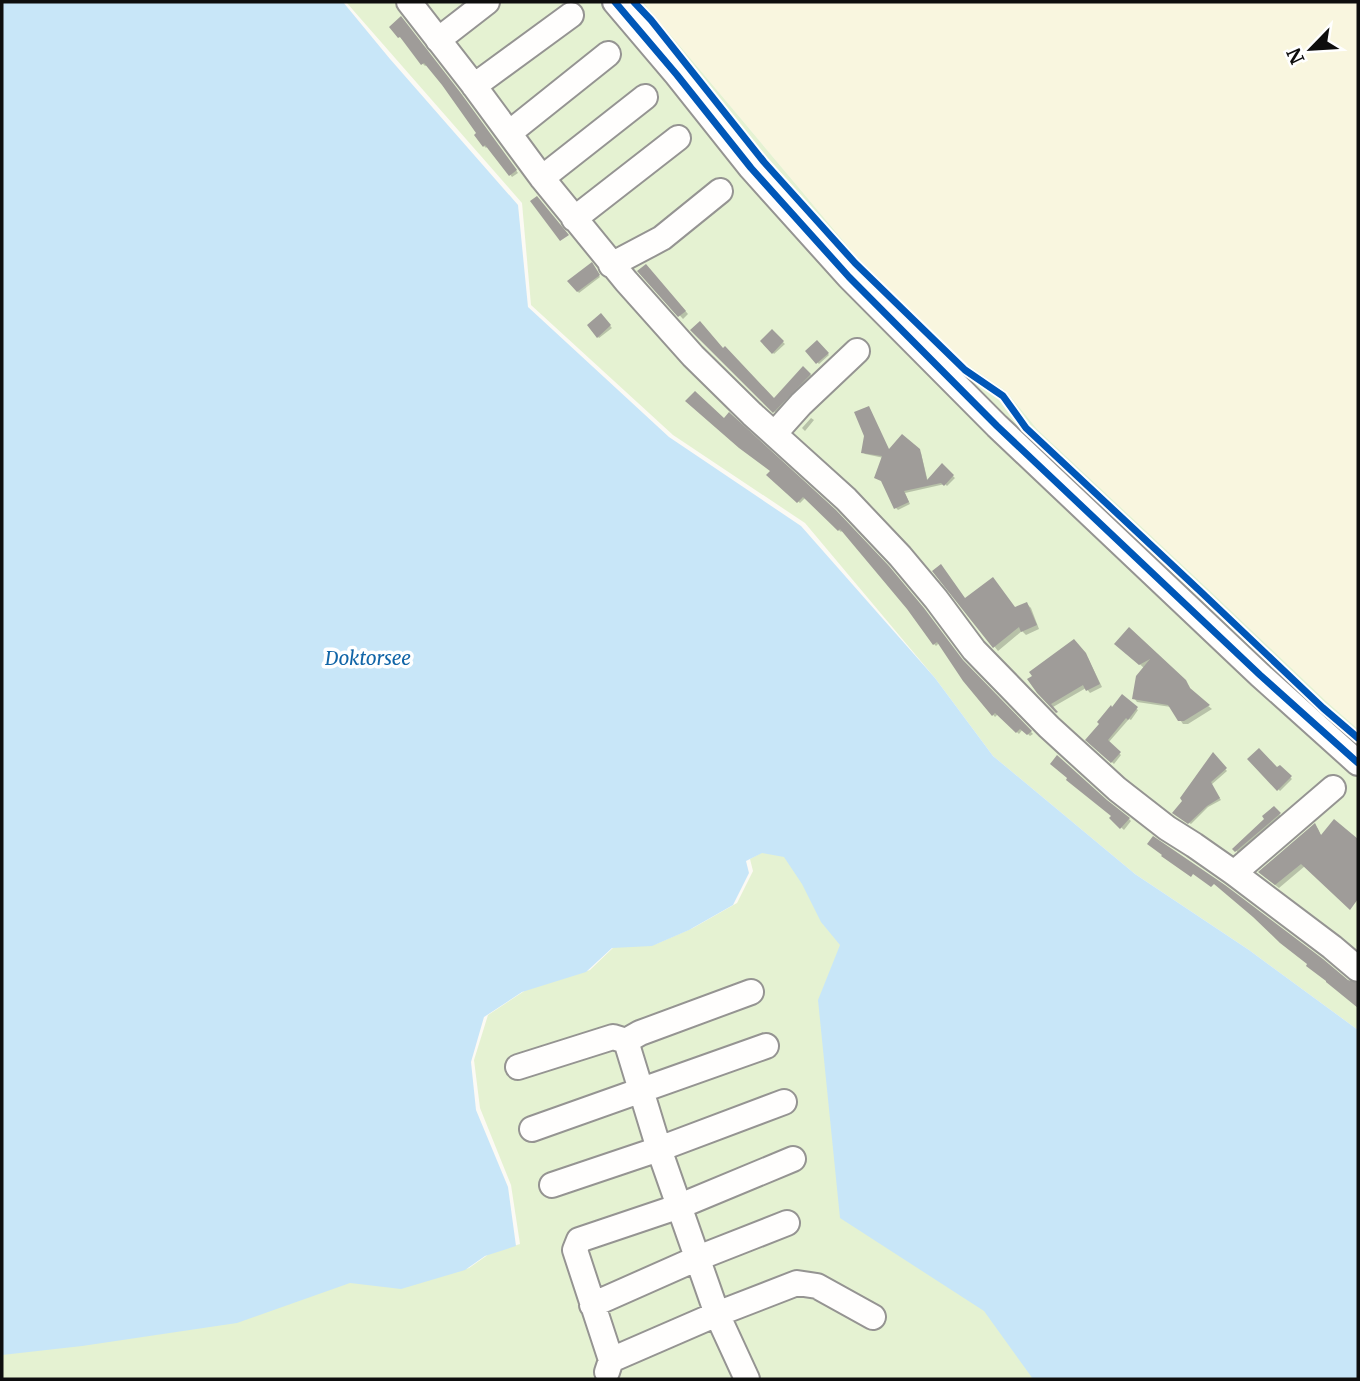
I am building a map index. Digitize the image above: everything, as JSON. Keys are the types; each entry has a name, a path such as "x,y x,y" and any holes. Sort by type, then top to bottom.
{"street":[{"path":"409,2 611,265 692,356 846,499 900,556 974,650 1049,727 1117,789 1167,828 1234,873 1358,969"},
{"path":"438,40 487,2"},
{"path":"615,2 751,168 849,277 1007,436 1260,675 1358,763"},
{"path":"474,86 572,15"},
{"path":"509,133 608,54"},
{"path":"542,178 645,97"},
{"path":"574,219 678,138"},
{"path":"611,265 662,238 720,191"},
{"path":"775,433 801,404 857,351"},
{"path":"1234,873 1333,788"},
{"path":"518,1067 613,1037 626,1041 640,1033 751,992"},
{"path":"626,1041 659,1149 718,1314 747,1379"},
{"path":"532,1129 766,1046"},
{"path":"552,1185 659,1149 784,1101"},
{"path":"793,1159 680,1206 579,1240 575,1250 609,1366 718,1314 797,1283 817,1286 873,1317"},
{"path":"592,1304 786,1223"}],"shaded area":[{"path":"643,2 1358,2 1358,729 1037,429 1006,391 965,363 856,256"}],"green space":[{"path":"346,2 643,2 856,256 965,363 1006,391 1037,429 1358,729 1358,1030 1249,950 1135,874 993,756 935,678 805,523 673,435 531,305 522,203"},
{"path":"766,850 787,855 843,943 987,1309 1035,1379 2,1379 2,1353 353,1281 404,1287 469,1268 489,1254 520,1244 511,1185 480,1108 474,1060 488,1015 526,990 590,970 616,945 656,944 693,928 737,903 753,871 750,859"}],"water":[{"name":"Doktorsee","path":"2,2 343,2 518,205 528,307 669,437 801,526 935,678 993,756 1135,874 1249,950 1358,1030 1358,1379 1033,1379 984,1311 840,1218 818,1000 840,945 821,922 802,884 784,857 762,853 746,861 749,873 733,905 689,930 652,946 612,948 586,972 522,992 484,1017 471,1062 476,1110 508,1187 516,1246 485,1256 465,1270 401,1289 350,1283 237,1323 2,1355"}],"building":[{"path":"401,16 517,170 509,176 474,135 476,133 442,85 389,27"},
{"path":"537,196 569,235 560,241 530,201"},
{"path":"592,262 600,275 577,292 567,281"},
{"path":"646,264 686,311 678,317 637,271"},
{"path":"601,313 611,325 597,338 587,325"},
{"path":"700,321 723,348 725,346 774,398 803,366 811,374 773,413 690,330"},
{"path":"772,329 784,341 772,354 760,341"},
{"path":"817,340 829,353 816,364 805,351"},
{"path":"695,391 724,418 729,412 836,510 889,566 963,660 1032,731 1027,735 1020,729 1016,733 995,713 992,716 963,681 937,642 933,645 907,609 840,529 838,531 803,497 797,503 766,475 770,471 685,401"},
{"path":"869,406 889,449 902,434 920,449 927,480 942,463 954,475 944,486 941,483 904,491 909,502 894,509 881,481 874,478 882,456 861,453 864,436 854,412"},
{"path":"941,564 965,598 993,577 1015,607 1027,602 1037,625 1021,632 1019,627 993,648 932,571"},
{"path":"1129,627 1210,705 1184,721 1178,721 1168,705 1132,699 1136,676 1150,659 1139,665 1114,644"},
{"path":"1074,639 1086,653 1100,684 1086,691 1083,685 1051,704 1058,712 1056,713 1027,679 1032,676 1029,672"},
{"path":"1122,694 1138,707 1108,740 1121,752 1111,763 1085,740"},
{"path":"1259,748 1277,767 1280,765 1292,776 1277,791 1247,759"},
{"path":"1213,752 1227,768 1211,782 1220,798 1188,824 1172,813"},
{"path":"1057,755 1130,818 1120,829 1109,818 1111,816 1050,764"},
{"path":"1274,806 1281,813 1235,852 1232,849"},
{"path":"1334,819 1358,839 1358,899 1350,910 1301,864 1275,885 1258,872 1315,823 1321,835"},
{"path":"1153,836 1225,885 1348,980 1358,983 1358,1008 1306,966 1307,964 1214,884 1211,887 1193,874 1191,877 1161,856 1147,844"}],"cycle path":[{"path":"615,2 751,168 849,277 997,426 1260,675 1358,763"},
{"path":"634,2 764,162 855,263 965,370 1003,396 1026,428 1358,738"}]}
